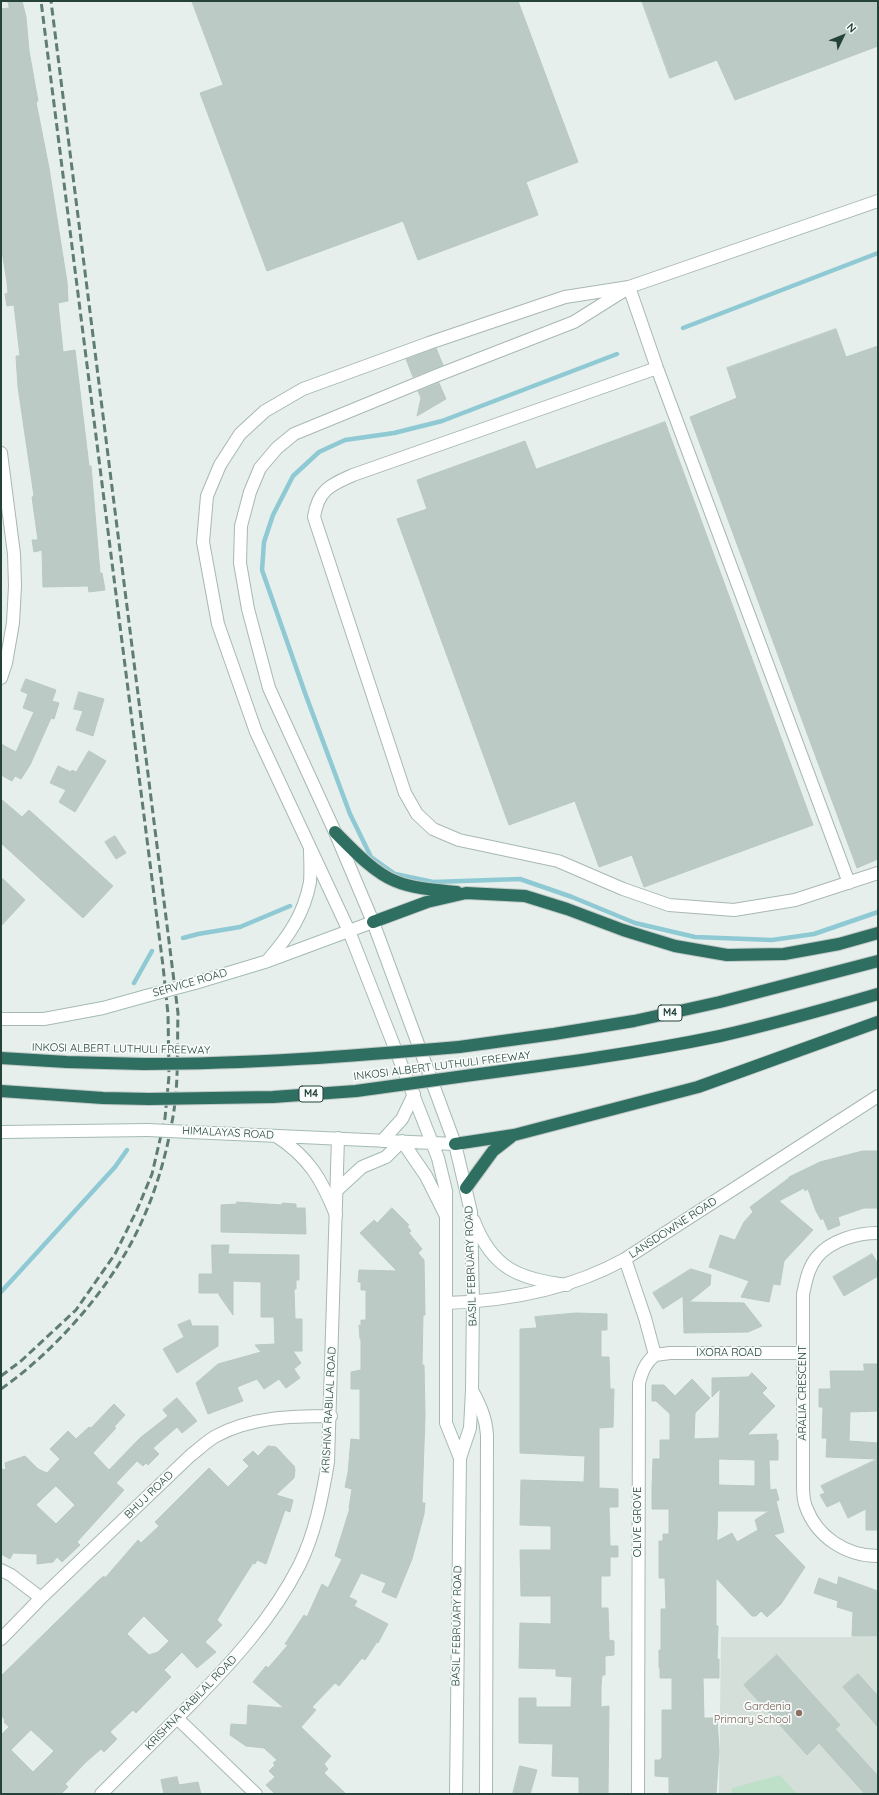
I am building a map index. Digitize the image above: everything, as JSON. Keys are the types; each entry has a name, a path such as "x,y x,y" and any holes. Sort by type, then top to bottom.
{"highway":[{"path":"335,832 363,860 395,881 425,888 466,893 525,896 567,909 623,930 675,946 727,955 784,954 839,944 878,933"},
{"path":"373,922 427,902 466,893"},
{"name":"INKOSI ALBERT LUTHULI FREEWAY","path":"1,1058 67,1062 144,1064 256,1063 459,1047 634,1021 727,1000 878,961"},
{"name":"INKOSI ALBERT LUTHULI FREEWAY","path":"1,1091 102,1098 148,1099 274,1097 356,1091 568,1062 720,1036 823,1010 878,994"},
{"path":"455,1144 514,1135 698,1087 878,1022"},
{"path":"466,1188 493,1151 514,1135"}],"street":[{"path":"849,883 657,368 629,287 878,201"},
{"name":"BASIL FEBRUARY ROAD","path":"456,1794 460,1458 470,1428 472,1390 473,1302 471,1212 455,1144 373,922 335,832 269,688 248,609 240,563 241,526 250,492 260,468 277,448 294,434 438,375 574,322 629,287"},
{"name":"BASIL FEBRUARY ROAD","path":"460,1458 446,1423 448,1220 446,1191 438,1158 350,931 256,732 218,624 203,542 207,496 220,465 240,434 265,411 303,389 429,343 565,297 629,287"},
{"path":"657,368 354,475 332,484 321,494 316,506 314,517 405,794 417,814 433,829 459,840 558,861 623,890 669,906 734,910 795,900 878,873"},
{"path":"1,453 14,554 15,586 13,624 6,663 1,678"},
{"path":"268,961 286,940 296,925 310,882 310,848"},
{"name":"SERVICE ROAD","path":"1,1019 44,1019 103,1008 268,961 373,922"},
{"path":"382,1140 402,1119 414,1094"},
{"name":"LANSDOWNE ROAD","path":"446,1303 473,1302 567,1285 603,1271 625,1259 878,1096"},
{"name":"HIMALAYAS ROAD","path":"1,1132 148,1130 455,1144"},
{"path":"276,1136 302,1156 314,1168 336,1215"},
{"name":"KRISHNA RABILAL ROAD","path":"101,1794 229,1665 259,1630 299,1566 312,1536 322,1497 328,1462 331,1416 338,1138"},
{"path":"336,1191 362,1167 386,1157 402,1141 426,1176 448,1220"},
{"path":"471,1212 488,1250 508,1269 528,1278 567,1285"},
{"name":"ARALIA CRESCENT","path":"878,1233 851,1236 830,1245 817,1257 807,1274 803,1294 802,1485 805,1506 814,1524 824,1536 837,1545 852,1551 878,1556"},
{"path":"625,1259 651,1337 655,1355"},
{"name":"IXORA ROAD","path":"655,1355 670,1353 803,1353"},
{"name":"OLIVE GROVE","path":"638,1794 639,1383 643,1370 649,1360 655,1355"},
{"path":"472,1390 482,1409 487,1435 486,1794"},
{"name":"BHUJ ROAD","path":"1,1639 41,1598 191,1455 214,1437 238,1425 264,1420 298,1416 331,1416"},
{"path":"1,1570 11,1575 41,1598"},
{"path":"177,1718 256,1794"}],"shaded area":[{"name":"Gardenia Primary School","path":"721,1637 878,1637 878,1794 719,1794"}],"green space":[{"path":"780,1775 797,1794 732,1794 732,1788"}],"building":[{"path":"8,1 22,1 26,17 29,51 38,101 36,102 49,168 67,282 68,301 58,303 63,352 75,350 89,466 91,466 100,573 102,573 105,590 89,592 88,586 43,587 42,550 34,552 32,540 38,540 32,497 34,496 18,387 16,356 20,356 14,305 7,306 5,294 8,293 7,282 1,245 1,9 9,8"},
{"path":"192,1 518,1 578,162 526,182 538,215 418,260 403,221 267,271 200,93 223,85"},
{"path":"642,1 878,1 878,46 735,100 717,60 670,78"},
{"path":"836,329 846,357 878,346 878,859 857,868 690,417 737,398 727,368"},
{"path":"436,348 443,365 413,377 406,359"},
{"path":"439,383 446,399 417,416 421,398 418,391"},
{"path":"665,422 813,825 644,887 632,855 599,867 575,801 509,825 397,519 427,509 417,480 525,441 536,469"},
{"path":"26,679 56,690 52,701 59,703 54,719 51,718 30,765 21,779 15,776 12,781 1,775 1,744 16,752 34,712 23,708 28,694 21,691"},
{"path":"79,692 104,699 93,736 76,730 83,711 74,709"},
{"path":"89,751 106,761 75,812 59,802 66,790 50,783 58,766 71,772 72,770 76,772"},
{"path":"1,799 22,817 29,810 113,886 83,918 1,843"},
{"path":"115,836 126,853 116,859 105,842"},
{"path":"1,877 25,900 1,926"},
{"path":"863,1151 878,1151 878,1208 864,1208 838,1217 840,1225 828,1230 823,1218 821,1220 816,1211 808,1189 805,1191 804,1188 779,1201 813,1230 784,1261 780,1285 773,1284 769,1302 741,1297 749,1281 709,1267 720,1235 735,1240 744,1222 753,1212 750,1207 789,1177 820,1162"},
{"path":"237,1202 282,1205 282,1203 296,1204 296,1208 305,1208 306,1234 221,1232 221,1205 237,1204"},
{"path":"392,1208 409,1225 407,1226 411,1231 409,1233 422,1249 418,1253 424,1260 425,1315 423,1315 422,1365 424,1365 425,1416 422,1503 425,1503 424,1514 412,1559 396,1598 382,1592 386,1583 361,1573 349,1597 357,1601 354,1606 388,1624 378,1643 377,1642 365,1660 362,1658 339,1686 335,1683 312,1707 316,1710 301,1727 331,1756 324,1764 328,1769 324,1773 346,1794 275,1794 266,1785 275,1777 269,1771 275,1765 273,1763 277,1760 264,1748 246,1746 230,1735 231,1724 247,1725 248,1705 284,1708 253,1682 266,1666 268,1668 288,1645 285,1644 304,1615 307,1617 322,1584 328,1588 342,1559 335,1556 350,1508 352,1489 345,1487 348,1473 351,1439 360,1440 360,1389 351,1389 351,1372 361,1370 361,1339 359,1325 361,1326 361,1320 366,1320 366,1290 361,1290 361,1282 358,1282 359,1270 397,1271 360,1233 374,1220 377,1223"},
{"path":"212,1245 229,1245 228,1254 299,1255 299,1280 296,1280 296,1289 294,1289 295,1319 302,1319 302,1351 293,1351 301,1363 294,1369 300,1378 286,1388 279,1379 264,1389 257,1379 237,1387 243,1401 208,1414 196,1383 218,1364 261,1352 255,1345 275,1344 274,1317 261,1317 261,1282 233,1281 233,1315 219,1293 199,1293 199,1274 212,1274"},
{"path":"872,1254 878,1264 878,1276 844,1296 833,1277"},
{"path":"691,1269 711,1275 710,1285 689,1302 744,1303 762,1326 748,1332 684,1333 683,1296 663,1309 653,1293"},
{"path":"576,1313 607,1314 607,1330 601,1330 601,1357 609,1357 610,1389 614,1389 613,1427 599,1428 599,1488 618,1489 618,1507 609,1507 610,1546 618,1546 618,1557 610,1557 610,1576 601,1576 601,1608 608,1608 609,1640 614,1641 614,1655 605,1656 605,1675 602,1675 601,1686 601,1707 609,1706 608,1794 579,1794 579,1777 552,1776 553,1744 519,1743 519,1698 536,1698 536,1707 571,1707 572,1677 556,1676 556,1669 519,1668 520,1623 551,1624 551,1596 521,1596 520,1550 551,1550 551,1526 520,1525 521,1480 584,1482 585,1456 520,1453 520,1329 537,1328 535,1317"},
{"path":"190,1320 192,1326 218,1326 218,1346 177,1373 163,1349 184,1337 178,1325"},
{"path":"864,1364 878,1364 878,1411 850,1412 849,1441 878,1443 878,1459 826,1457 827,1438 822,1438 823,1407 819,1407 819,1389 831,1389 830,1371 864,1371"},
{"path":"752,1373 767,1388 762,1393 775,1406 747,1435 777,1434 776,1440 778,1440 778,1460 769,1460 770,1490 776,1489 779,1500 776,1501 784,1532 774,1535 805,1567 781,1604 767,1617 761,1611 756,1616 752,1616 716,1578 716,1626 718,1626 717,1659 719,1659 719,1678 703,1678 704,1718 717,1718 719,1751 716,1794 669,1794 669,1777 655,1776 655,1760 660,1760 662,1757 662,1710 672,1710 672,1678 660,1678 659,1668 659,1650 661,1650 661,1609 666,1609 665,1578 659,1578 659,1541 663,1541 663,1534 669,1534 669,1509 652,1509 652,1488 653,1459 660,1459 660,1440 670,1440 670,1414 656,1401 652,1401 652,1385 664,1385 675,1396 692,1379 710,1398 695,1413 694,1439 719,1438 720,1389 712,1397 712,1378 748,1377","holes":["719,1459 755,1460 755,1486 719,1485","718,1511 769,1511 755,1520 758,1530 737,1542 732,1533 717,1541"]},
{"path":"177,1398 197,1421 182,1433 177,1427 153,1448 159,1454 148,1465 146,1463 143,1466 137,1461 116,1483 124,1490 77,1542 80,1545 62,1562 57,1557 53,1562 37,1564 37,1554 13,1553 10,1559 1,1554 1,1469 6,1470 5,1463 25,1456 38,1469 47,1473 60,1459 50,1449 68,1431 76,1439 89,1427 91,1428 114,1404 125,1415 114,1427 116,1428 93,1453 109,1470 140,1438 168,1416 163,1410","holes":["56,1486 75,1505 56,1524 36,1505"]},
{"path":"268,1446 276,1447 294,1466 294,1478 276,1495 293,1500 290,1512 285,1510 266,1564 257,1560 255,1564 253,1563 217,1620 222,1625 205,1642 216,1652 197,1668 182,1652 164,1670 171,1677 136,1713 133,1710 110,1732 117,1739 104,1752 101,1749 86,1762 65,1784 68,1787 61,1794 1,1794 1,1735 9,1727 4,1722 5,1720 1,1715 1,1676 99,1580 104,1576 105,1578 138,1540 141,1543 159,1526 155,1522 209,1468 228,1487 249,1466 243,1460 253,1451 258,1456","holes":["144,1616 169,1641 158,1652 149,1655 127,1634","31,1730 54,1751 33,1772 11,1750"]},
{"path":"878,1459 878,1530 866,1530 866,1509 848,1518 840,1501 827,1507 820,1495 825,1493 821,1486"},
{"path":"839,1577 878,1591 878,1636 852,1636 853,1612 837,1607 838,1601 814,1593 819,1578 837,1585"},
{"path":"777,1655 840,1725 835,1729 878,1776 878,1794 865,1794 819,1743 807,1755 744,1685"},
{"path":"858,1674 878,1696 878,1727 843,1687"},
{"path":"520,1766 537,1770 530,1794 513,1794"},
{"path":"177,1777 179,1785 198,1782 201,1794 164,1794 161,1780"}],"waterway":[{"path":"683,328 878,253"},
{"path":"617,354 442,421 394,433 345,440 319,452 293,476 273,515 264,542 262,570 305,693 350,814 371,857 395,874 433,882 520,879 572,897 635,923 695,937 772,940 814,934 878,912"},
{"path":"183,938 240,927 290,906"},
{"path":"134,983 152,951"},
{"path":"1,1292 115,1167 127,1150"}],"railway":[{"path":"1,1376 21,1361 76,1310 115,1254 137,1210 152,1174 165,1118 169,1076 168,1014 163,966 41,1"},
{"path":"1,1389 43,1355 82,1314 100,1291 130,1245 147,1209 164,1160 170,1135 176,1095 177,1068 178,1013 51,1"}],"place":[{"name":"Gardenia Primary School","path":"799,1713"}]}
